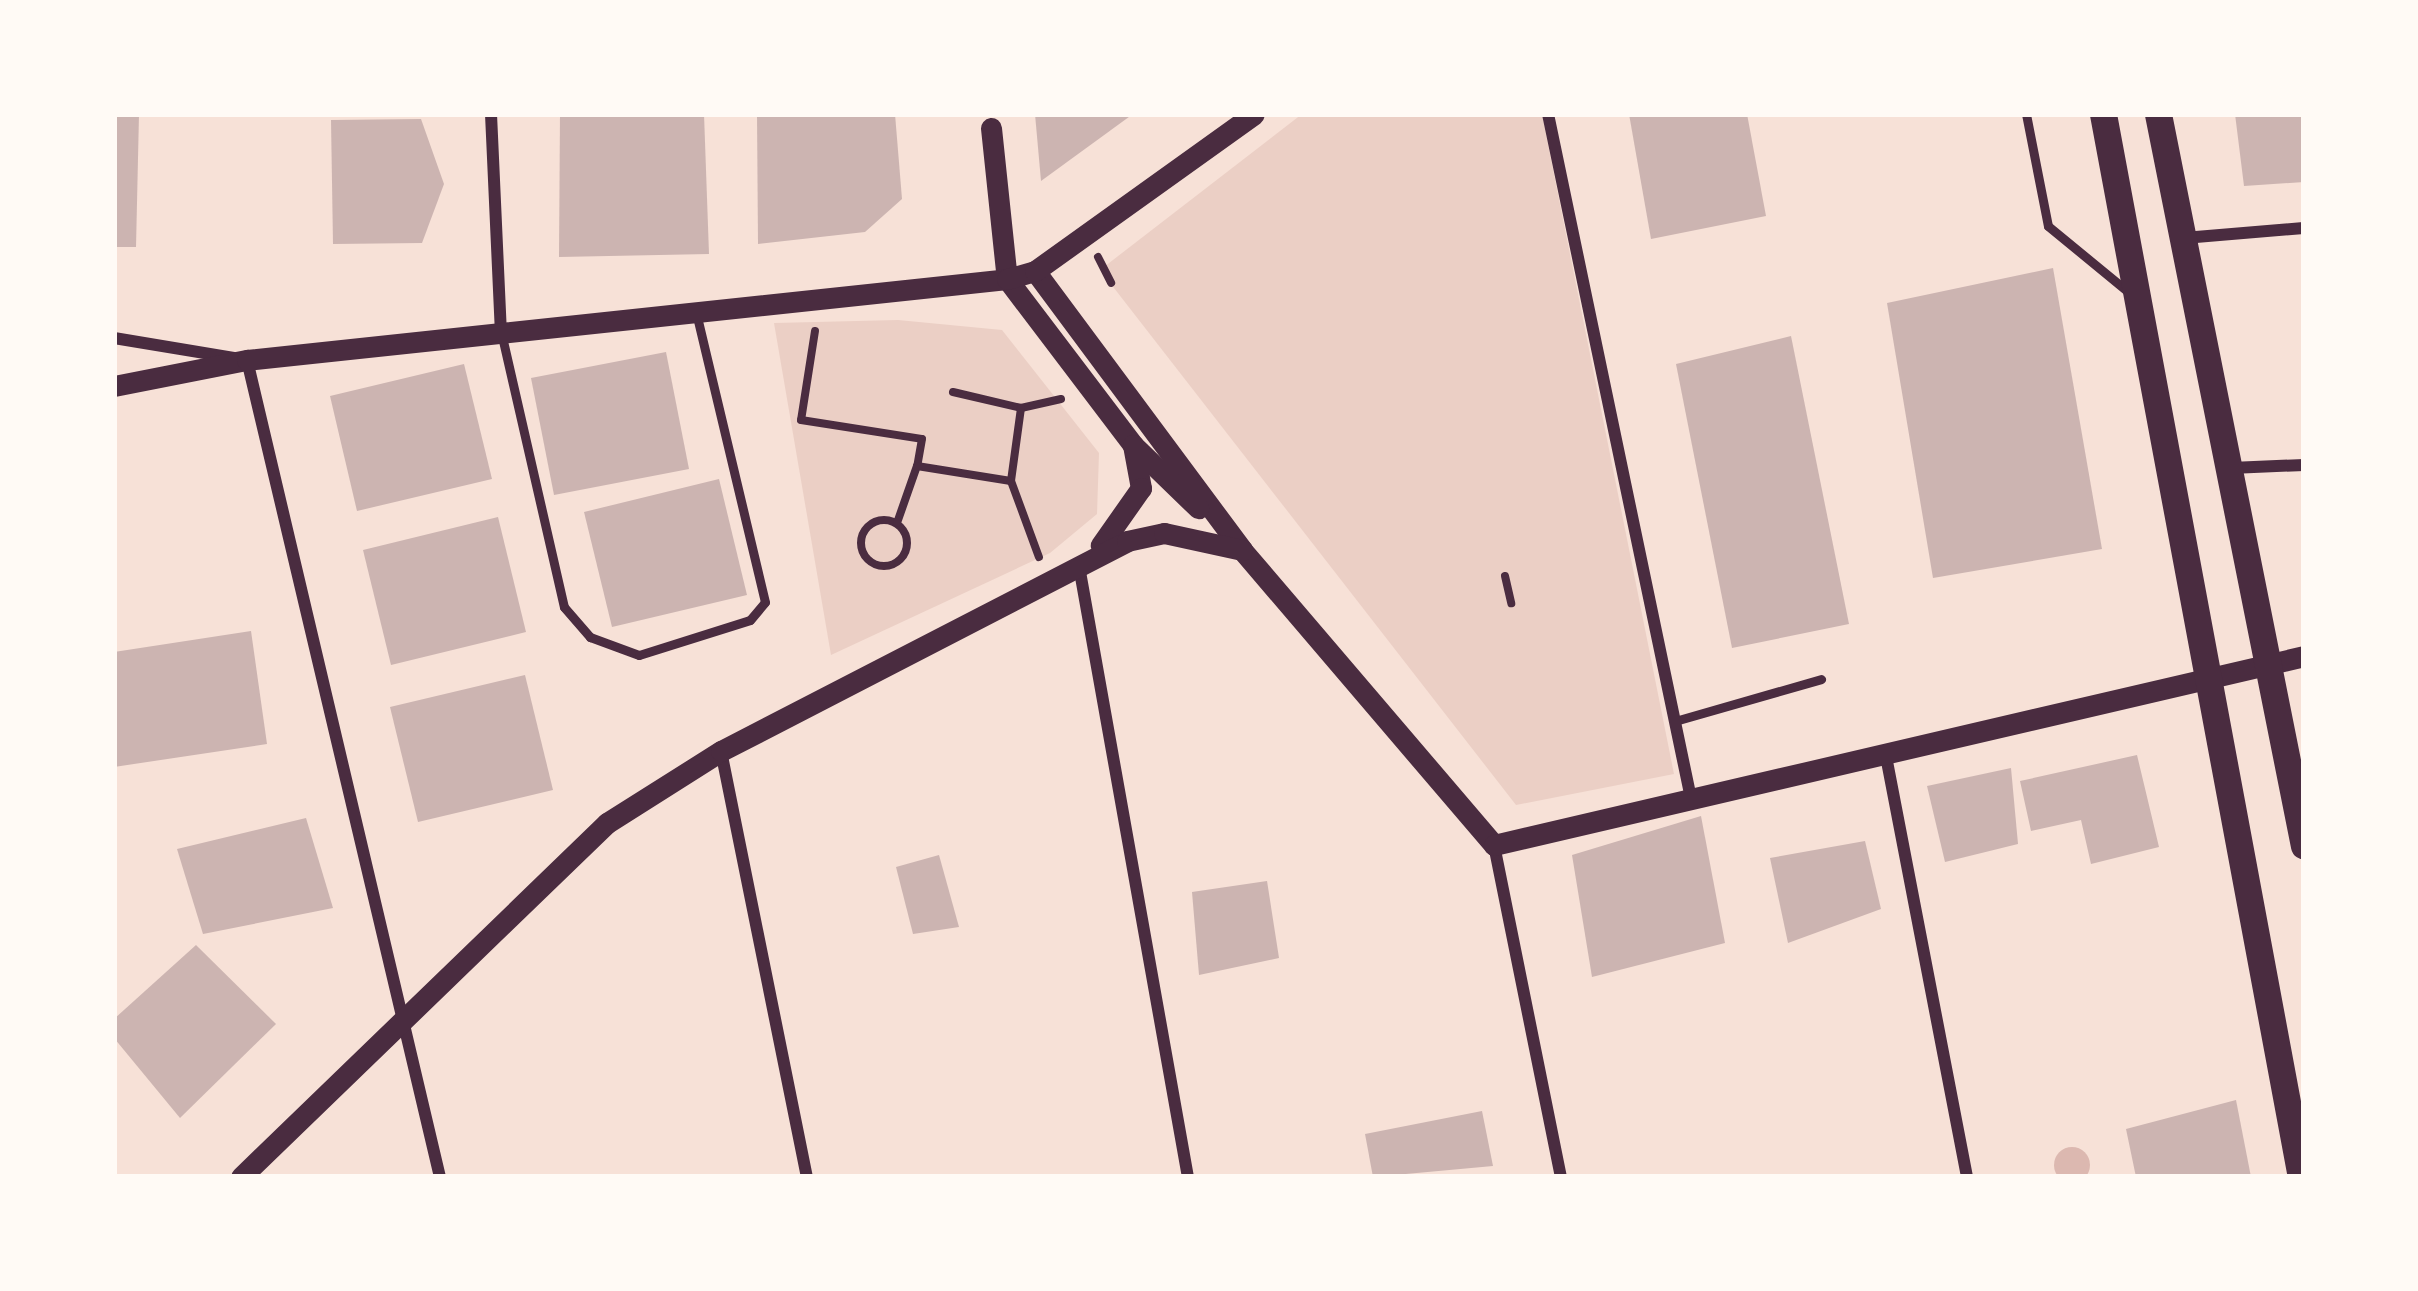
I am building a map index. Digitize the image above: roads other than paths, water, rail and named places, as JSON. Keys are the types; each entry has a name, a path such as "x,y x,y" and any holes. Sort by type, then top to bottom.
{"main road":[{"path":"2103,114 2202,671 2302,1177"},
{"path":"2158,114 2272,658 2304,846"}],"street":[{"path":"491,114 501,331"},
{"path":"114,386 248,360 501,331 818,306 1006,279 1035,271 1254,114"},
{"path":"1548,114 1690,794"},
{"path":"991,121 1006,279 1133,445 1242,550"},
{"path":"2182,238 2304,228"},
{"path":"1035,271 1242,550 1494,845 1562,1177"},
{"path":"114,338 248,360"},
{"path":"248,360 410,1017 440,1177"},
{"path":"1079,566 1121,527 1141,488 1133,445"},
{"path":"2231,467 2304,465"},
{"path":"241,1177 607,823 721,751 1079,566 1164,533 1242,550"},
{"path":"1079,566 1187,1177"},
{"path":"1494,845 2202,671 2304,656"},
{"path":"721,751 807,1177"},
{"path":"1885,751 1967,1177"}],"lane":[{"path":"2026,114 2048,226 2135,298"},
{"path":"501,331 564,608 590,637 639,655 751,620 765,602 697,316"},
{"path":"1675,721 1821,680"}]}
